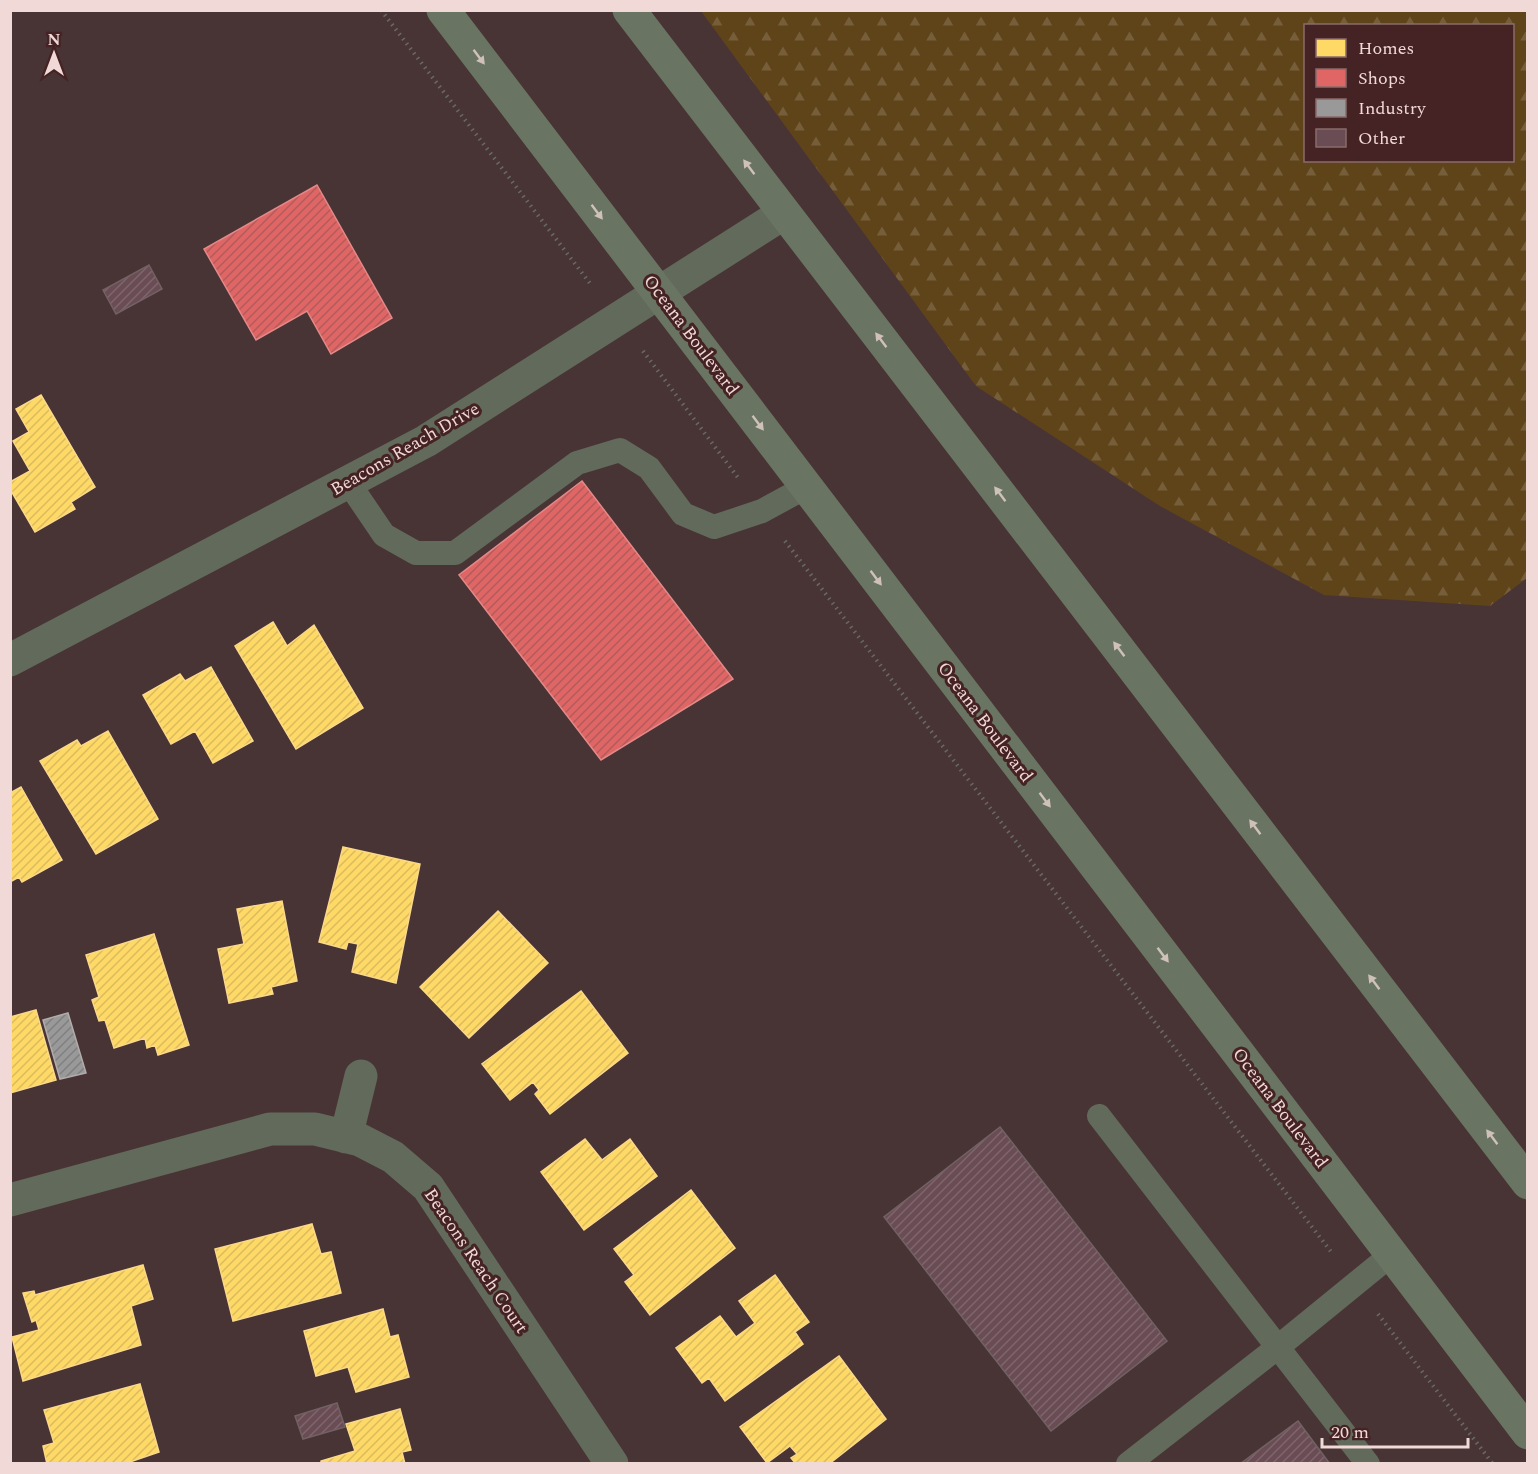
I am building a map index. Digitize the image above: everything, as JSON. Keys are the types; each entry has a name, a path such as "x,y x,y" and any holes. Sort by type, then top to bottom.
{"main road":[{"name":"Oceana Boulevard","path":"443,10 1527,1433"},
{"path":"629,10 1527,1184"}],"street":[{"name":"Beacons Reach Drive","path":"10,660 426,441 784,213"},
{"path":"346,1137 361,1076"},
{"name":"Beacons Reach Court","path":"10,1200 270,1129 315,1129 360,1140 393,1157 428,1187 612,1464"}],"lane":[{"path":"348,483 384,535 416,553 455,553 577,463 620,450 649,468 683,514 714,527 762,512 806,486"},
{"path":"1099,1116 1368,1464"},
{"path":"1128,1464 1278,1347 1392,1254"}],"path":[{"path":"381,10 762,512 1493,1464"}],"green space":[{"path":"701,11 1527,11 1527,578 1490,606 1324,595 1160,506 976,386"}],"building: Homes":[{"path":"41,395 95,487 71,502 75,509 35,532 10,489 10,482 30,471 13,441 29,432 16,409"},
{"path":"273,622 287,646 314,625 363,708 296,749 235,646"},
{"path":"211,667 253,741 213,763 195,731 171,744 143,695 180,674 185,681"},
{"path":"108,731 158,819 96,854 40,761 77,740 81,746"},
{"path":"21,787 62,860 22,882 19,877 10,882 10,793"},
{"path":"343,847 420,864 396,983 352,972 358,944 348,942 346,949 319,942"},
{"path":"282,901 297,981 271,987 273,994 229,1003 218,949 244,944 237,909"},
{"path":"498,911 548,963 469,1038 420,987"},
{"path":"154,934 189,1045 158,1055 155,1045 147,1048 145,1038 114,1048 105,1020 99,1021 92,1000 99,997 86,955"},
{"path":"581,991 628,1053 550,1114 535,1094 539,1090 533,1082 510,1100 482,1064"},
{"path":"36,1010 56,1080 10,1093 10,1017"},
{"path":"585,1139 602,1160 630,1139 657,1176 584,1230 541,1172"},
{"path":"691,1190 735,1248 650,1315 625,1282 634,1275 614,1249"},
{"path":"312,1224 321,1254 331,1252 341,1293 233,1321 215,1249"},
{"path":"143,1265 153,1299 131,1306 141,1345 23,1381 12,1337 39,1330 36,1320 32,1322 23,1293 34,1291 35,1295"},
{"path":"775,1275 809,1322 795,1332 803,1344 725,1401 709,1378 702,1383 676,1348 720,1316 736,1337 755,1323 739,1301"},
{"path":"383,1309 390,1337 398,1335 409,1377 356,1392 348,1367 316,1376 304,1331"},
{"path":"839,1356 886,1419 829,1464 796,1464 791,1458 797,1454 790,1446 767,1463 740,1427"},
{"path":"140,1384 159,1452 124,1464 47,1464 43,1446 54,1443 44,1410"},
{"path":"400,1409 411,1450 402,1452 405,1464 321,1464 321,1461 355,1451 346,1424"}],"building: Shops":[{"path":"317,185 392,318 331,354 307,311 256,340 204,249"},
{"path":"582,481 733,679 601,760 459,575"}],"building: Industry":[{"path":"68,1013 86,1073 60,1079 43,1020"}],"building: Other":[{"path":"149,265 162,289 116,314 103,290"},
{"path":"1000,1127 1167,1341 1051,1431 884,1217"},
{"path":"337,1403 345,1427 303,1439 295,1416"},
{"path":"1298,1421 1330,1464 1240,1464"}]}
